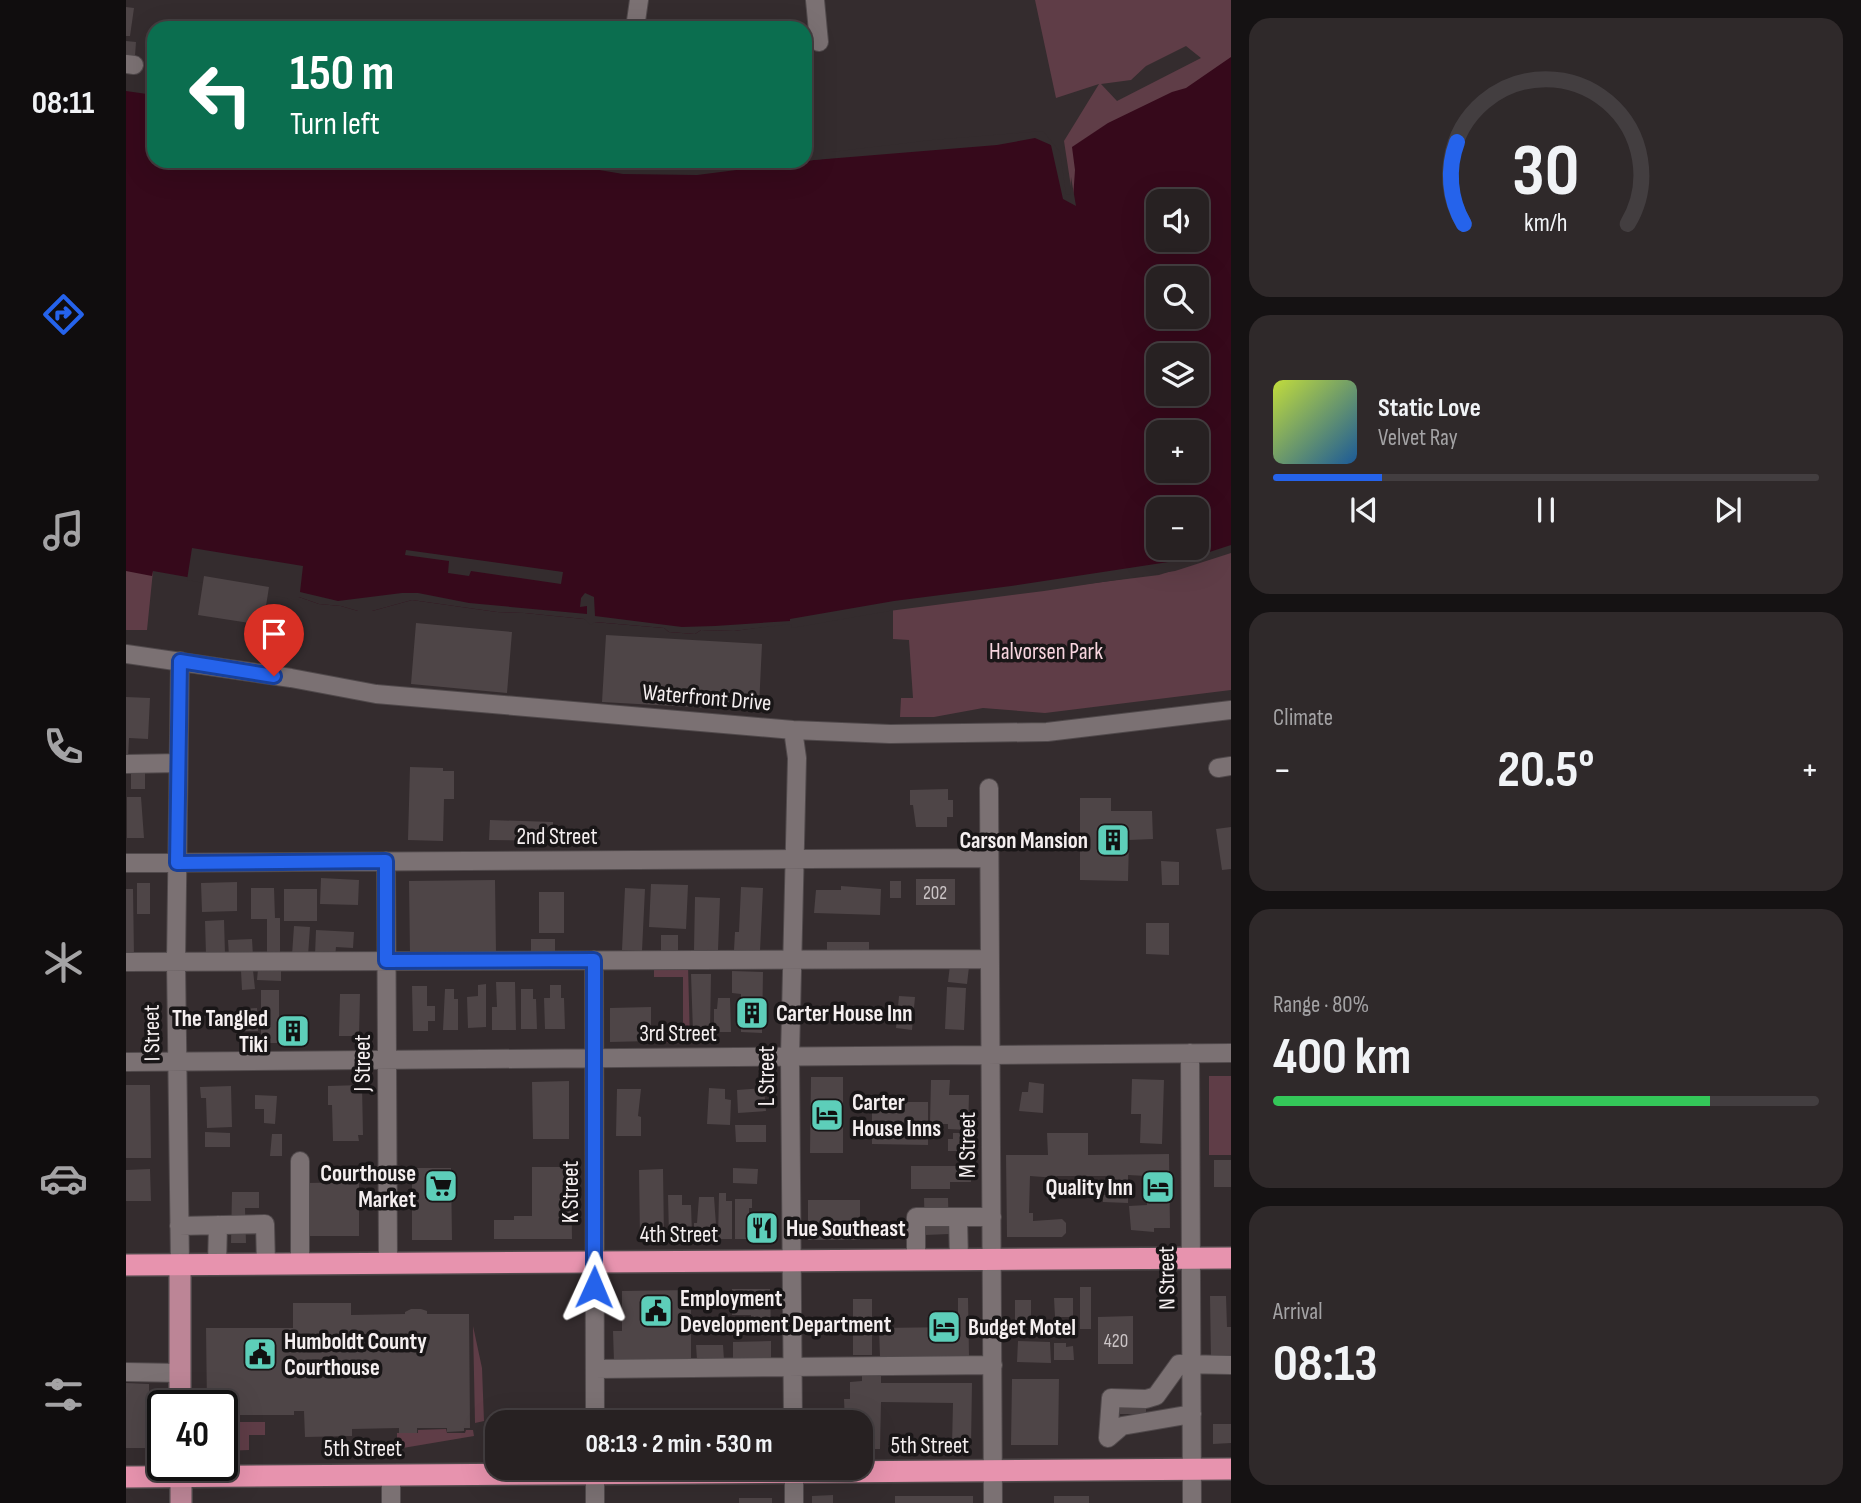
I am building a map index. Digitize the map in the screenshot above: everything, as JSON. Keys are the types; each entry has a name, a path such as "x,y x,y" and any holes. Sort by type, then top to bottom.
{"highway":[{"name":"4th Street","path":"126,1265 1231,1258"},
{"name":"5th Street","path":"873,1470 1231,1469"},
{"name":"5th Street","path":"238,1471 391,1475 485,1473"},
{"name":"5th Street","path":"126,1477 147,1474"}],"main road":[{"name":"I Street","path":"180,1265 180,1390"},
{"path":"181,1481 181,1503"}],"street":[{"path":"636,21 639,0"},
{"path":"815,0 820,42"},
{"name":"Waterfront Drive","path":"126,654 376,694 793,730 890,734 1047,732 1231,710"},
{"name":"I Street","path":"180,661 176,962 180,1265"},
{"name":"L Street","path":"793,730 797,758 790,1056 793,1410"},
{"path":"126,764 178,763"},
{"name":"M Street","path":"989,788 993,1503"},
{"name":"2nd Street","path":"126,863 989,858"},
{"name":"J Street","path":"386,861 388,1264"},
{"path":"126,962 990,959"},
{"name":"K Street","path":"594,960 595,1410"},
{"name":"N Street","path":"1190,1053 1190,1258 1185,1364 1192,1415 1192,1503"},
{"name":"3rd Street","path":"126,1062 1231,1053"},
{"path":"300,1161 300,1264"},
{"path":"916,1261 916,1217 992,1217"},
{"path":"958,1217 959,1261"},
{"path":"179,1226 265,1224 266,1264"},
{"path":"217,1265 218,1225"},
{"path":"1192,1415 1122,1426 1108,1438 1111,1398 1146,1399 1156,1396 1185,1364 1231,1365"},
{"path":"595,1370 993,1365"},
{"path":"126,1373 180,1373"},
{"path":"391,1475 391,1503"},
{"path":"594,1503 595,1480"},
{"path":"794,1480 794,1503"}],"green space":[{"path":"1035,0 1231,0 1231,198 1209,200 1209,189 1146,189 1146,201 1073,200 1064,141 1099,84 1056,98","holes":["1186,46 1201,58 1117,101 1101,84 1131,80 1146,66"]},
{"path":"126,528 153,571 147,630 126,630"},
{"name":"Halvorsen Park","path":"1231,552 1231,690 1045,713 983,708 934,717 900,717 901,698 913,698 909,640 893,639 893,608 1159,575"},
{"path":"654,965 688,965 690,1042 653,1043 653,1033 676,1032 683,1022 683,977 654,977"},
{"path":"1209,1076 1231,1076 1231,1155 1209,1155"},
{"path":"473,1326 482,1368 484,1421 475,1423"},
{"path":"238,1422 265,1422 265,1435 249,1435 249,1450 238,1450"},
{"path":"446,1429 447,1433 473,1430 474,1436 397,1449 397,1433"}],"shaded area":[{"path":"1231,57 1231,549 1209,558 1209,497 1146,497 1146,560 1204,560 1191,565 734,631 701,630 695,634 669,632 664,628 497,612 412,600 372,611 358,611 319,604 299,597 153,571 152,576 126,571 126,91 147,94 147,168 637,168 658,171 690,168 812,168 812,160 1042,134 1057,153 1063,196 1073,199 1075,170 1072,147 1108,123 1186,88"}],"pier":[{"path":"1043,131 1060,152 1066,194 1070,195 1071,177 1076,206 1063,199 1051,145 1035,138 997,145 812,160 812,152"},
{"path":"587,168 752,168 697,175 623,174"},
{"path":"1231,545 1231,553 1175,571 889,611 792,628 791,624 734,631 701,630 695,634 669,632 664,628 595,622 591,625 584,619 497,612 412,600 372,611 358,611 319,604 299,597 298,600 187,580 192,548 303,566 300,592 338,601 418,593 469,603 587,614 587,606 580,607 585,593 594,597 595,616 682,627 790,621 894,601 1181,560 1209,560 1209,552"},
{"path":"406,550 563,572 561,584 471,571 469,576 448,573 449,561 405,555"}],"building":[{"path":"126,7 134,8 130,36 126,36"},
{"path":"126,41 136,42 135,56 126,55"},
{"path":"204,576 269,587 263,625 198,615"},
{"path":"416,623 512,632 507,693 411,684"},
{"path":"606,635 762,644 759,707 727,705 727,709 602,702"},
{"path":"126,697 150,698 148,739 129,738 128,759 126,759"},
{"path":"410,767 454,771 454,799 444,799 443,841 408,840"},
{"path":"145,770 145,789 131,789 131,771"},
{"path":"948,789 948,800 953,800 953,817 947,817 947,827 916,827 913,805 910,805 910,790"},
{"path":"127,797 141,797 144,838 127,838"},
{"name":"Carson Mansion","path":"1080,798 1111,798 1111,811 1152,811 1153,839 1129,840 1128,881 1080,880"},
{"path":"490,820 553,822 553,841 489,840"},
{"path":"1231,827 1231,869 1222,870 1216,829"},
{"path":"1161,861 1179,862 1179,885 1162,885"},
{"path":"321,878 359,880 358,905 320,904"},
{"path":"916,879 955,879 955,905 916,905"},
{"path":"495,880 496,953 410,954 409,881"},
{"path":"890,881 901,881 901,898 890,898"},
{"path":"237,882 237,911 202,912 201,883"},
{"path":"137,883 150,883 150,914 137,914"},
{"path":"651,884 688,885 686,929 649,927"},
{"path":"841,886 881,889 880,915 814,913 816,890 841,890"},
{"path":"741,887 763,888 760,951 734,950 735,932 739,932"},
{"path":"251,888 274,888 275,918 280,918 280,957 267,957 267,919 251,919"},
{"path":"625,888 645,889 642,951 622,950"},
{"path":"126,889 133,889 134,957 126,957"},
{"path":"284,889 317,889 317,921 284,921"},
{"path":"539,892 564,892 564,933 539,933"},
{"path":"695,897 720,898 718,950 694,950"},
{"path":"224,920 225,954 206,955 205,921"},
{"path":"1146,923 1169,923 1169,955 1146,954"},
{"path":"294,926 310,927 308,956 292,955"},
{"path":"316,930 354,932 353,948 336,947 335,957 315,955"},
{"path":"661,935 678,935 678,952 661,952"},
{"path":"252,939 253,956 229,957 228,940"},
{"path":"531,939 555,939 555,952 531,952"},
{"path":"827,942 869,942 869,951 827,951"},
{"path":"950,965 969,967 967,984 948,982"},
{"path":"258,969 281,970 281,981 257,980"},
{"path":"253,970 255,989 242,990 241,971"},
{"name":"Carter House Inn","path":"732,971 763,972 762,1033 741,1032 741,994 732,993"},
{"path":"691,974 711,974 710,1032 693,1032"},
{"path":"496,982 515,982 516,1030 492,1030 492,1007 497,1007"},
{"path":"486,984 486,1027 468,1028 467,997 478,996 478,985"},
{"path":"550,985 561,985 565,1029 545,1029 544,998 550,998"},
{"path":"412,986 427,986 427,1006 435,1006 435,1021 428,1021 428,1031 413,1031"},
{"path":"947,987 966,988 964,1030 945,1029"},
{"path":"445,989 454,989 454,999 458,999 458,1030 443,1030"},
{"path":"521,989 533,989 537,1029 521,1029"},
{"path":"261,990 279,990 279,1043 261,1043"},
{"path":"340,994 360,994 359,1036 339,1036"},
{"path":"899,996 915,997 912,1030 896,1028"},
{"path":"718,998 730,998 731,1032 714,1032 714,1009 717,1009"},
{"path":"651,1007 651,1041 610,1042 610,1008"},
{"path":"257,1008 258,1031 245,1031 244,1009"},
{"name":"The Tangled Tiki","path":"286,1020 301,1020 300,1043 285,1042"},
{"name":"Carter House Inns","path":"811,1077 843,1077 843,1153 810,1153"},
{"path":"1132,1079 1164,1080 1162,1144 1140,1143 1141,1114 1131,1114"},
{"path":"931,1080 950,1080 949,1095 969,1095 968,1130 948,1129 948,1124 930,1124"},
{"path":"569,1081 569,1139 533,1139 532,1082"},
{"path":"1029,1082 1044,1084 1043,1113 1019,1111 1022,1092 1028,1092"},
{"path":"126,1085 150,1085 151,1158 126,1158"},
{"path":"362,1085 363,1135 358,1135 359,1141 333,1141 332,1105 328,1105 328,1086"},
{"path":"231,1086 232,1127 207,1128 206,1098 201,1098 200,1087"},
{"path":"709,1088 725,1089 725,1099 731,1100 730,1125 707,1124"},
{"path":"764,1088 766,1111 738,1113 737,1090"},
{"path":"617,1089 641,1089 638,1116 641,1117 641,1136 616,1136"},
{"path":"255,1095 277,1096 275,1124 264,1123 264,1109 255,1109"},
{"path":"872,1102 928,1102 928,1145 872,1144"},
{"path":"735,1125 766,1125 766,1142 736,1142"},
{"path":"205,1132 230,1133 230,1147 205,1147"},
{"path":"953,1133 965,1133 965,1151 948,1151 948,1139 953,1139"},
{"name":"Quality Inn","path":"1047,1133 1088,1133 1088,1155 1169,1154 1170,1228 1154,1228 1154,1232 1131,1230 1129,1206 1147,1205 1146,1176 1128,1175 1128,1203 1103,1202 1103,1195 1106,1195 1106,1176 1030,1176 1029,1213 1033,1213 1033,1221 1062,1219 1066,1223 1066,1233 1062,1237 1007,1237 1006,1155 1048,1155"},
{"path":"272,1134 282,1134 282,1156 270,1156"},
{"path":"1214,1160 1231,1160 1231,1187 1214,1187"},
{"path":"911,1166 971,1166 971,1182 950,1182 950,1189 911,1189"},
{"path":"532,1167 571,1167 572,1239 494,1239 494,1220 532,1216"},
{"path":"412,1168 451,1168 452,1240 412,1240"},
{"path":"733,1168 758,1169 757,1184 733,1183"},
{"path":"150,1169 151,1201 126,1201 126,1170"},
{"path":"663,1169 664,1239 640,1239 639,1170"},
{"path":"359,1182 359,1236 308,1236 307,1183"},
{"path":"232,1192 259,1192 259,1208 245,1208 246,1243 231,1243"},
{"path":"719,1193 726,1193 726,1201 732,1201 732,1239 718,1239"},
{"path":"668,1195 682,1195 682,1205 691,1205 692,1235 669,1236"},
{"path":"699,1197 714,1197 717,1239 694,1240"},
{"path":"924,1198 948,1198 949,1234 925,1235"},
{"path":"735,1199 752,1199 752,1208 749,1208 749,1239 735,1239"},
{"path":"808,1200 860,1200 860,1240 808,1240"},
{"name":"Hue Southeast","path":"754,1218 771,1218 771,1238 754,1238"},
{"path":"1080,1287 1091,1287 1091,1329 1080,1329"},
{"path":"732,1289 770,1289 771,1329 751,1329 751,1315 732,1315"},
{"name":"Employment Development Department","path":"691,1290 691,1361 614,1362 613,1331 622,1331 622,1291"},
{"path":"1210,1296 1226,1296 1227,1327 1231,1327 1231,1360 1211,1360"},
{"name":"Budget Motel","path":"958,1298 968,1298 969,1356 880,1357 879,1328 958,1327"},
{"path":"1054,1298 1073,1298 1073,1317 1055,1317"},
{"path":"853,1299 872,1299 872,1355 853,1355"},
{"path":"1015,1300 1031,1300 1031,1331 1015,1331"},
{"path":"293,1303 351,1303 351,1315 405,1314 411,1309 421,1309 427,1311 427,1314 469,1314 470,1428 447,1432 447,1428 417,1428 417,1433 399,1433 399,1428 352,1429 352,1436 305,1437 304,1411 294,1411 294,1415 238,1415 238,1390 207,1390 206,1328 293,1328"},
{"path":"1133,1316 1133,1364 1098,1364 1098,1317"},
{"path":"771,1341 771,1359 733,1360 733,1342"},
{"path":"1018,1341 1050,1342 1051,1363 1017,1362"},
{"path":"1054,1343 1073,1346 1074,1360 1054,1360"},
{"path":"696,1345 723,1345 724,1360 697,1360"},
{"path":"862,1374 881,1374 881,1383 972,1383 971,1446 952,1446 953,1403 881,1402 880,1449 873,1449 873,1410 844,1410 844,1399 850,1399 850,1382 862,1381"},
{"path":"1012,1379 1059,1379 1058,1445 1011,1445"},
{"path":"126,1383 149,1384 147,1448 126,1448"},
{"path":"1120,1405 1146,1407 1146,1413 1134,1417 1134,1414 1120,1414"},
{"path":"1213,1424 1231,1424 1231,1443 1213,1444"},
{"path":"833,1495 833,1503 812,1503 812,1496"},
{"path":"895,1496 973,1496 973,1503 895,1503"},
{"path":"1054,1496 1089,1496 1089,1503 1054,1503"},
{"path":"739,1498 772,1498 772,1503 739,1503"}],"place":[{"name":"Carson Mansion","path":"1113,840"},
{"name":"Carter House Inn","path":"752,1013"},
{"name":"The Tangled Tiki","path":"293,1031"},
{"name":"Carter House Inns","path":"827,1115"},
{"name":"Courthouse Market","path":"441,1186"},
{"name":"Quality Inn","path":"1158,1187"},
{"name":"Hue Southeast","path":"762,1228"},
{"name":"Employment Development Department","path":"656,1311"},
{"name":"Budget Motel","path":"944,1327"},
{"name":"Humboldt County Courthouse","path":"260,1354"}],"route":[{"path":"274,676 180,661 177,863 386,861 386,961 594,960 594,1287"}]}
